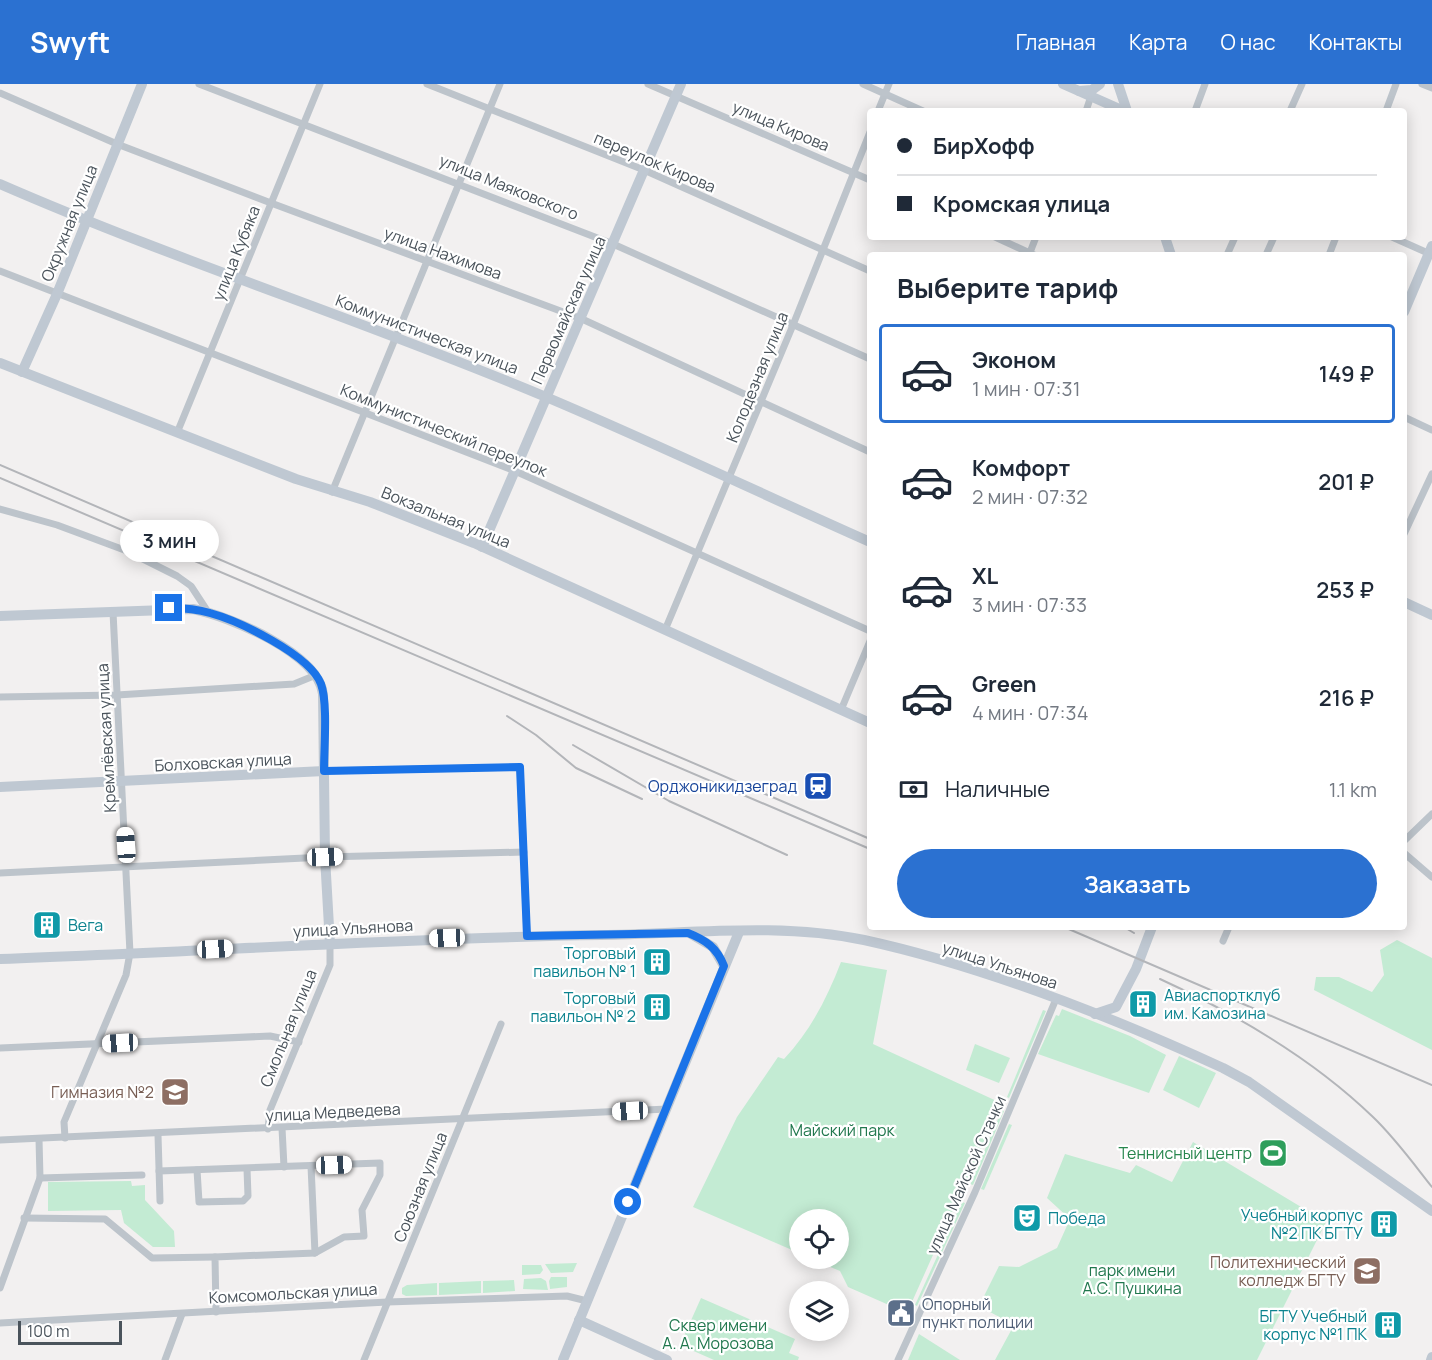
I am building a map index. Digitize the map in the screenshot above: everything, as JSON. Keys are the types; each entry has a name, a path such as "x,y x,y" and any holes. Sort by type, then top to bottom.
{"main road":[{"name":"Окружная улица","path":"22,372 57,294 142,84"},
{"name":"Первомайская улица","path":"482,547 582,319 681,84"},
{"path":"1078,91 1092,90 1100,84"},
{"path":"1118,84 1124,108"},
{"path":"1065,85 1118,108"},
{"name":"Коммунистическая улица","path":"0,184 86,222 241,278 546,397 867,541"},
{"path":"1407,305 1431,252"},
{"name":"Вокзальная улица","path":"0,363 332,492 381,506 482,547 867,722"},
{"path":"1407,603 1432,615"},
{"path":"0,616 183,608 208,612 279,645 316,675"},
{"name":"Смольная улица","path":"316,675 321,686 325,857 330,944"},
{"name":"Болховская улица","path":"0,787 121,783 324,771"},
{"path":"1095,1014 1116,1007 1136,969 1151,930"},
{"path":"563,1360 739,932"},
{"name":"улица Ульянова","path":"0,959 527,936 811,932 862,940 940,961 1056,999 1202,1058 1249,1082 1432,1211"},
{"path":"688,933 713,947 724,966"},
{"path":"1116,1007 1123,1025"},
{"path":"579,1320 666,1360"}],"street":[{"name":"улица Маяковского","path":"199,84 613,244 867,358"},
{"name":"улица Кубяка","path":"177,433 320,84"},
{"name":"переулок Кирова","path":"427,84 644,170 867,270"},
{"path":"332,492 500,84"},
{"name":"улица Кирова","path":"648,84 867,179"},
{"path":"863,84 916,108"},
{"path":"879,108 889,84"},
{"path":"1196,108 1205,84"},
{"path":"1291,108 1302,84"},
{"path":"1387,108 1396,84"},
{"path":"1422,84 1432,88"},
{"name":"улица Нахимова","path":"0,93 117,144 582,319 867,451"},
{"path":"1087,108 1091,96"},
{"name":"Колодезная улица","path":"665,630 793,325 867,140"},
{"path":"1001,240 1027,252"},
{"path":"1400,240 1431,252"},
{"name":"Коммунистический переулок","path":"0,271 515,471 867,630"},
{"path":"1407,418 1432,430"},
{"path":"1407,528 1432,474"},
{"path":"0,509 57,525 137,556 191,586 208,612"},
{"name":"Кремлёвская улица","path":"65,1138 64,1122 126,975 130,953 113,612"},
{"path":"841,710 867,648"},
{"path":"0,697 117,695 294,684 316,675"},
{"name":"Болховская улица","path":"324,771 520,767 524,852"},
{"path":"1407,838 1432,814"},
{"path":"0,873 325,857 524,852 527,936"},
{"path":"1407,856 1432,877"},
{"path":"1223,941 1228,930"},
{"name":"Смольная улица","path":"268,1129 270,1110 330,965 330,944"},
{"name":"улица Майской Стачки","path":"898,1360 967,1209 1056,999"},
{"name":"Союзная улица","path":"364,1360 501,1024"},
{"path":"0,1048 270,1036 299,1042"},
{"name":"улица Медведева","path":"0,1140 158,1135 667,1109"},
{"path":"282,1128 284,1167"},
{"path":"158,1135 160,1201"},
{"path":"0,1288 40,1178 39,1139"},
{"path":"24,1218 105,1219 152,1258 315,1253 344,1237 364,1236 362,1210 380,1175 380,1163 159,1171"},
{"path":"311,1166 315,1253"},
{"path":"197,1170 199,1202 221,1202 243,1201 248,1196 247,1169"},
{"path":"40,1178 142,1175"},
{"path":"215,1257 216,1312"},
{"name":"Комсомольская улица","path":"0,1323 387,1302 567,1296 587,1301"},
{"path":"165,1360 182,1314"}],"green space":[{"path":"1397,940 1432,958 1432,1050 1314,990 1316,977 1339,977 1372,992 1384,975 1380,950"},
{"name":"Майский парк","path":"841,962 887,970 873,1044 1001,1103 907,1313 849,1287 849,1281 845,1281 840,1271 835,1269 849,1269 849,1209 789,1209 789,1249 693,1207 737,1117 778,1057 784,1059 794,1048 810,1025"},
{"path":"1062,1009 1130,1036 1166,1055 1149,1093 1038,1054 1056,1015 1059,1016"},
{"path":"1043,1010 1046,1011 1009,1098 1007,1097"},
{"path":"975,1044 1010,1058 999,1083 966,1070"},
{"path":"1179,1056 1216,1073 1199,1108 1163,1090"},
{"path":"1002,1110 1004,1111 973,1185 970,1184"},
{"path":"1009,1124 1012,1125 984,1190 981,1189"},
{"name":"парк имени А.С. Пушкина","path":"1193,1142 1326,1222 1257,1360 995,1360 1014,1325 979,1306 999,1266 1019,1267 1057,1248 1070,1219 1047,1198 1065,1154 1130,1173 1136,1165 1172,1182"},
{"path":"131,1181 132,1186 145,1185 145,1200 174,1231 175,1247 153,1247 124,1223 121,1210 48,1211 48,1182"},
{"path":"962,1202 965,1203 917,1306 915,1305"},
{"path":"577,1263 573,1272 551,1273 545,1264"},
{"path":"522,1265 541,1265 543,1270 540,1274 522,1275"},
{"path":"551,1277 567,1277 567,1287 550,1289"},
{"path":"541,1278 546,1281 548,1290 523,1289 524,1279"},
{"path":"514,1280 515,1291 483,1293 483,1281"},
{"path":"481,1281 481,1293 439,1295 439,1283"},
{"path":"437,1283 437,1295 406,1296 402,1294 402,1288 407,1285"},
{"name":"Сквер имени А. А. Морозова","path":"701,1298 789,1336 789,1341 794,1341 789,1353 799,1357 798,1360 714,1360 680,1345"},
{"path":"919,1334 960,1360 908,1360"}],"railway":[{"path":"0,465 867,838"},
{"path":"0,478 867,848"},
{"path":"507,716 536,735 576,768 642,799"},
{"path":"573,745 669,801 787,855"},
{"path":"1071,930 1432,1085"},
{"path":"1129,930 1134,933"},
{"path":"1160,979 1245,1022 1325,1075 1381,1125 1432,1187"}],"place":[{"name":"Орджоникидзеград","path":"818,786"},
{"name":"Вега","path":"47,925"},
{"name":"Торговый павильон № 1","path":"657,962"},
{"name":"Авиаспортклуб им. Камозина","path":"1143,1004"},
{"name":"Торговый павильон № 2","path":"657,1007"},
{"name":"Гимназия №2","path":"175,1092"},
{"name":"Теннисный центр","path":"1273,1153"},
{"name":"Победа","path":"1027,1218"},
{"name":"Учебный корпус №2 ПК БГТУ","path":"1384,1224"},
{"name":"Политехнический колледж БГТУ","path":"1367,1271"},
{"name":"Опорный пункт полиции","path":"901,1313"},
{"name":"БГТУ Учебный корпус №1 ПК","path":"1388,1325"}],"route":[{"path":"169,608 193,609 218,615 279,645 312,671 318,678 322,690 324,771 508,765 520,767 527,936 688,933 700,937 717,951 724,966 628,1202"}]}
